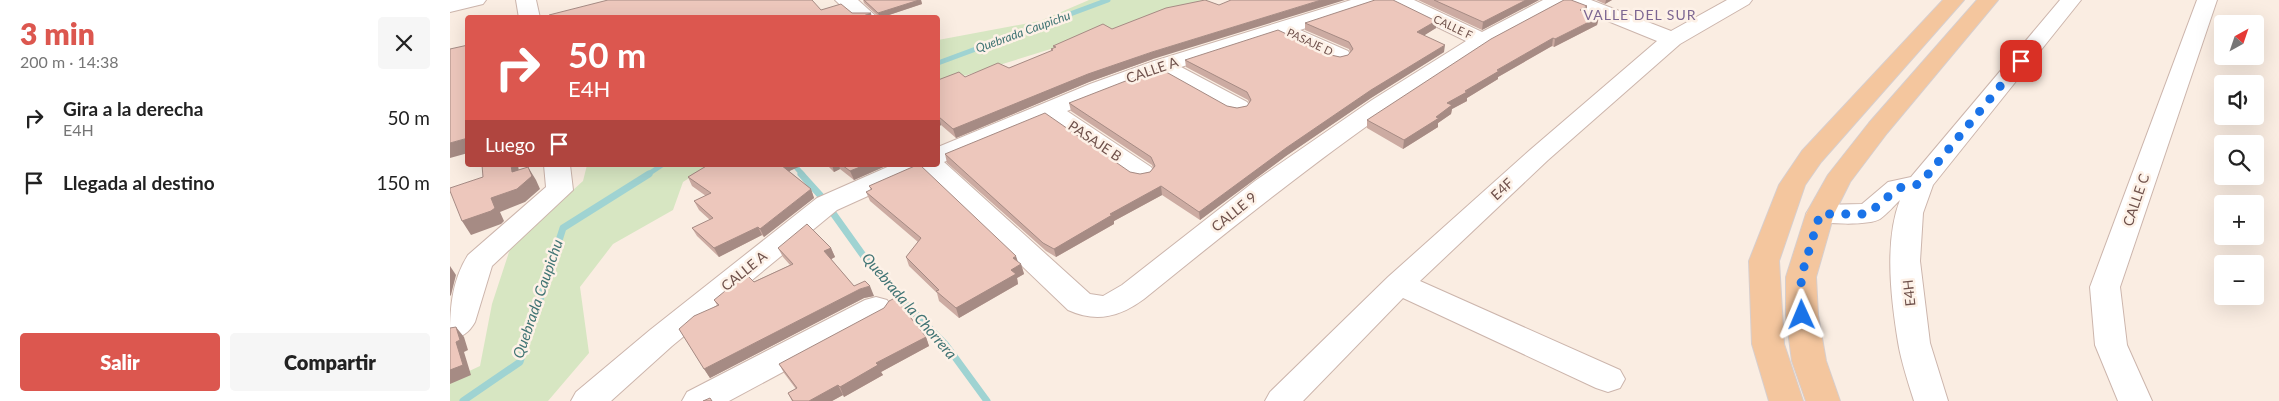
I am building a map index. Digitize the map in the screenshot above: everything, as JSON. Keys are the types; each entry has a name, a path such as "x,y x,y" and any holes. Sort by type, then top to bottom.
{"main road":[{"path":"1786,401 1768,344 1764,261 1792,185 1811,157 1954,0"},
{"path":"1823,401 1809,361 1802,315 1801,277 1820,214 1837,181 1878,128 1988,0"}],"street":[{"path":"450,6 476,0"},
{"path":"526,0 529,15"},
{"path":"845,0 864,15"},
{"name":"CALLE A","path":"940,155 1049,109 1162,66 1372,0"},
{"name":"CALLE F","path":"1397,0 1482,40"},
{"name":"CALLE 9","path":"934,167 1079,302 1097,309 1110,306 1133,292 1265,187 1381,105 1482,40 1559,0"},
{"path":"1573,0 1672,39"},
{"name":"E4F","path":"1282,401 1399,284 1539,155 1672,39 1742,0"},
{"name":"E4H","path":"1931,401 1914,343 1906,261 1909,213 1920,184 2071,0"},
{"name":"CALLE C","path":"2135,401 2110,345 2106,287 2207,0"},
{"name":"PASAJE D","path":"1279,28 1340,56"},
{"path":"1162,66 1238,107"},
{"name":"PASAJE B","path":"1049,109 1142,173"},
{"name":"CALLE A","path":"588,401 661,338 825,206 855,190 911,167"},
{"path":"452,328 459,322 478,262 558,177"},
{"path":"1820,214 1868,214 1898,188 1920,184"},
{"path":"1399,284 1608,379"},
{"path":"699,401 876,308"}],"green space":[{"path":"1089,0 1210,0 1180,6 1125,26 940,83 940,40 1040,21"},
{"path":"586,167 706,167 683,182 673,210 613,244 580,287 589,353 548,401 450,401 450,380 480,366 492,304 511,246 583,181"}],"building":[{"path":"608,0 812,0 821,10 841,4 852,13 871,13 866,15 549,15"},
{"path":"864,0 919,0 878,13"},
{"path":"1205,0 1219,5 1231,0 1321,0 1152,52 1088,74 953,129 940,118 940,79 959,72 965,77 998,63 1009,68 1053,50 1051,49 1056,47 1053,46 1103,24 1112,29 1166,8"},
{"path":"1375,0 1393,0 1436,21 1417,32 1445,45 1371,90 1286,148 1199,212 1161,186 1110,214 1112,215 1054,249 1043,243 945,154 1045,113 1130,172 1140,174 1150,172 1155,166 1151,157 1069,103 1159,68 1227,106 1237,108 1247,106 1251,100 1247,92 1185,60 1278,30 1331,55 1340,57 1348,55 1353,49 1349,42 1305,23"},
{"path":"1434,0 1526,0 1483,22"},
{"path":"1564,0 1571,0 1587,6 1580,10 1599,17 1555,39 1553,38 1497,70 1499,71 1447,103 1452,105 1436,117 1439,118 1404,140 1367,120 1491,39"},
{"path":"465,46 465,139 450,143 450,49"},
{"path":"482,167 511,167 512,172 528,167 532,176 517,189 491,198 495,208 491,211 462,221 450,188 483,177"},
{"path":"705,167 784,167 811,189 760,229 758,227 714,248 692,228 713,218 694,201 711,193 688,177"},
{"path":"845,167 860,167 850,171"},
{"path":"912,167 922,167 1016,256 1013,258 1021,264 1011,270 1016,274 956,308 936,291 939,290 906,257 921,238 866,192 872,189 869,186"},
{"path":"807,224 831,248 824,251 854,286 865,281 870,286 860,289 704,369 679,329 694,316 719,305 714,300 746,274 754,282 793,264 778,248"},
{"path":"895,298 926,337 876,363 878,365 840,387 838,385 809,401 793,401 788,393 797,388 779,364 884,308 889,301"},
{"path":"456,327 460,340 456,342 463,365 450,370 450,328"}],"waterway":[{"name":"Quebrada Caupichu","path":"940,62 1108,0"},
{"name":"Quebrada Caupichu","path":"647,175 659,167"},
{"name":"Quebrada la Chorrera","path":"796,167 803,175"},
{"name":"Quebrada Caupichu","path":"463,401 520,362 563,228 649,174"},
{"name":"Quebrada la Chorrera","path":"801,174 820,195 865,258 889,287 946,345 987,401"}],"district":[{"name":"VALLE DEL SUR","path":"1640,15"}],"route":[{"path":"1802,315 1801,277 1820,214 1868,214 1874,211 1898,188 1920,184 2021,61"}]}
